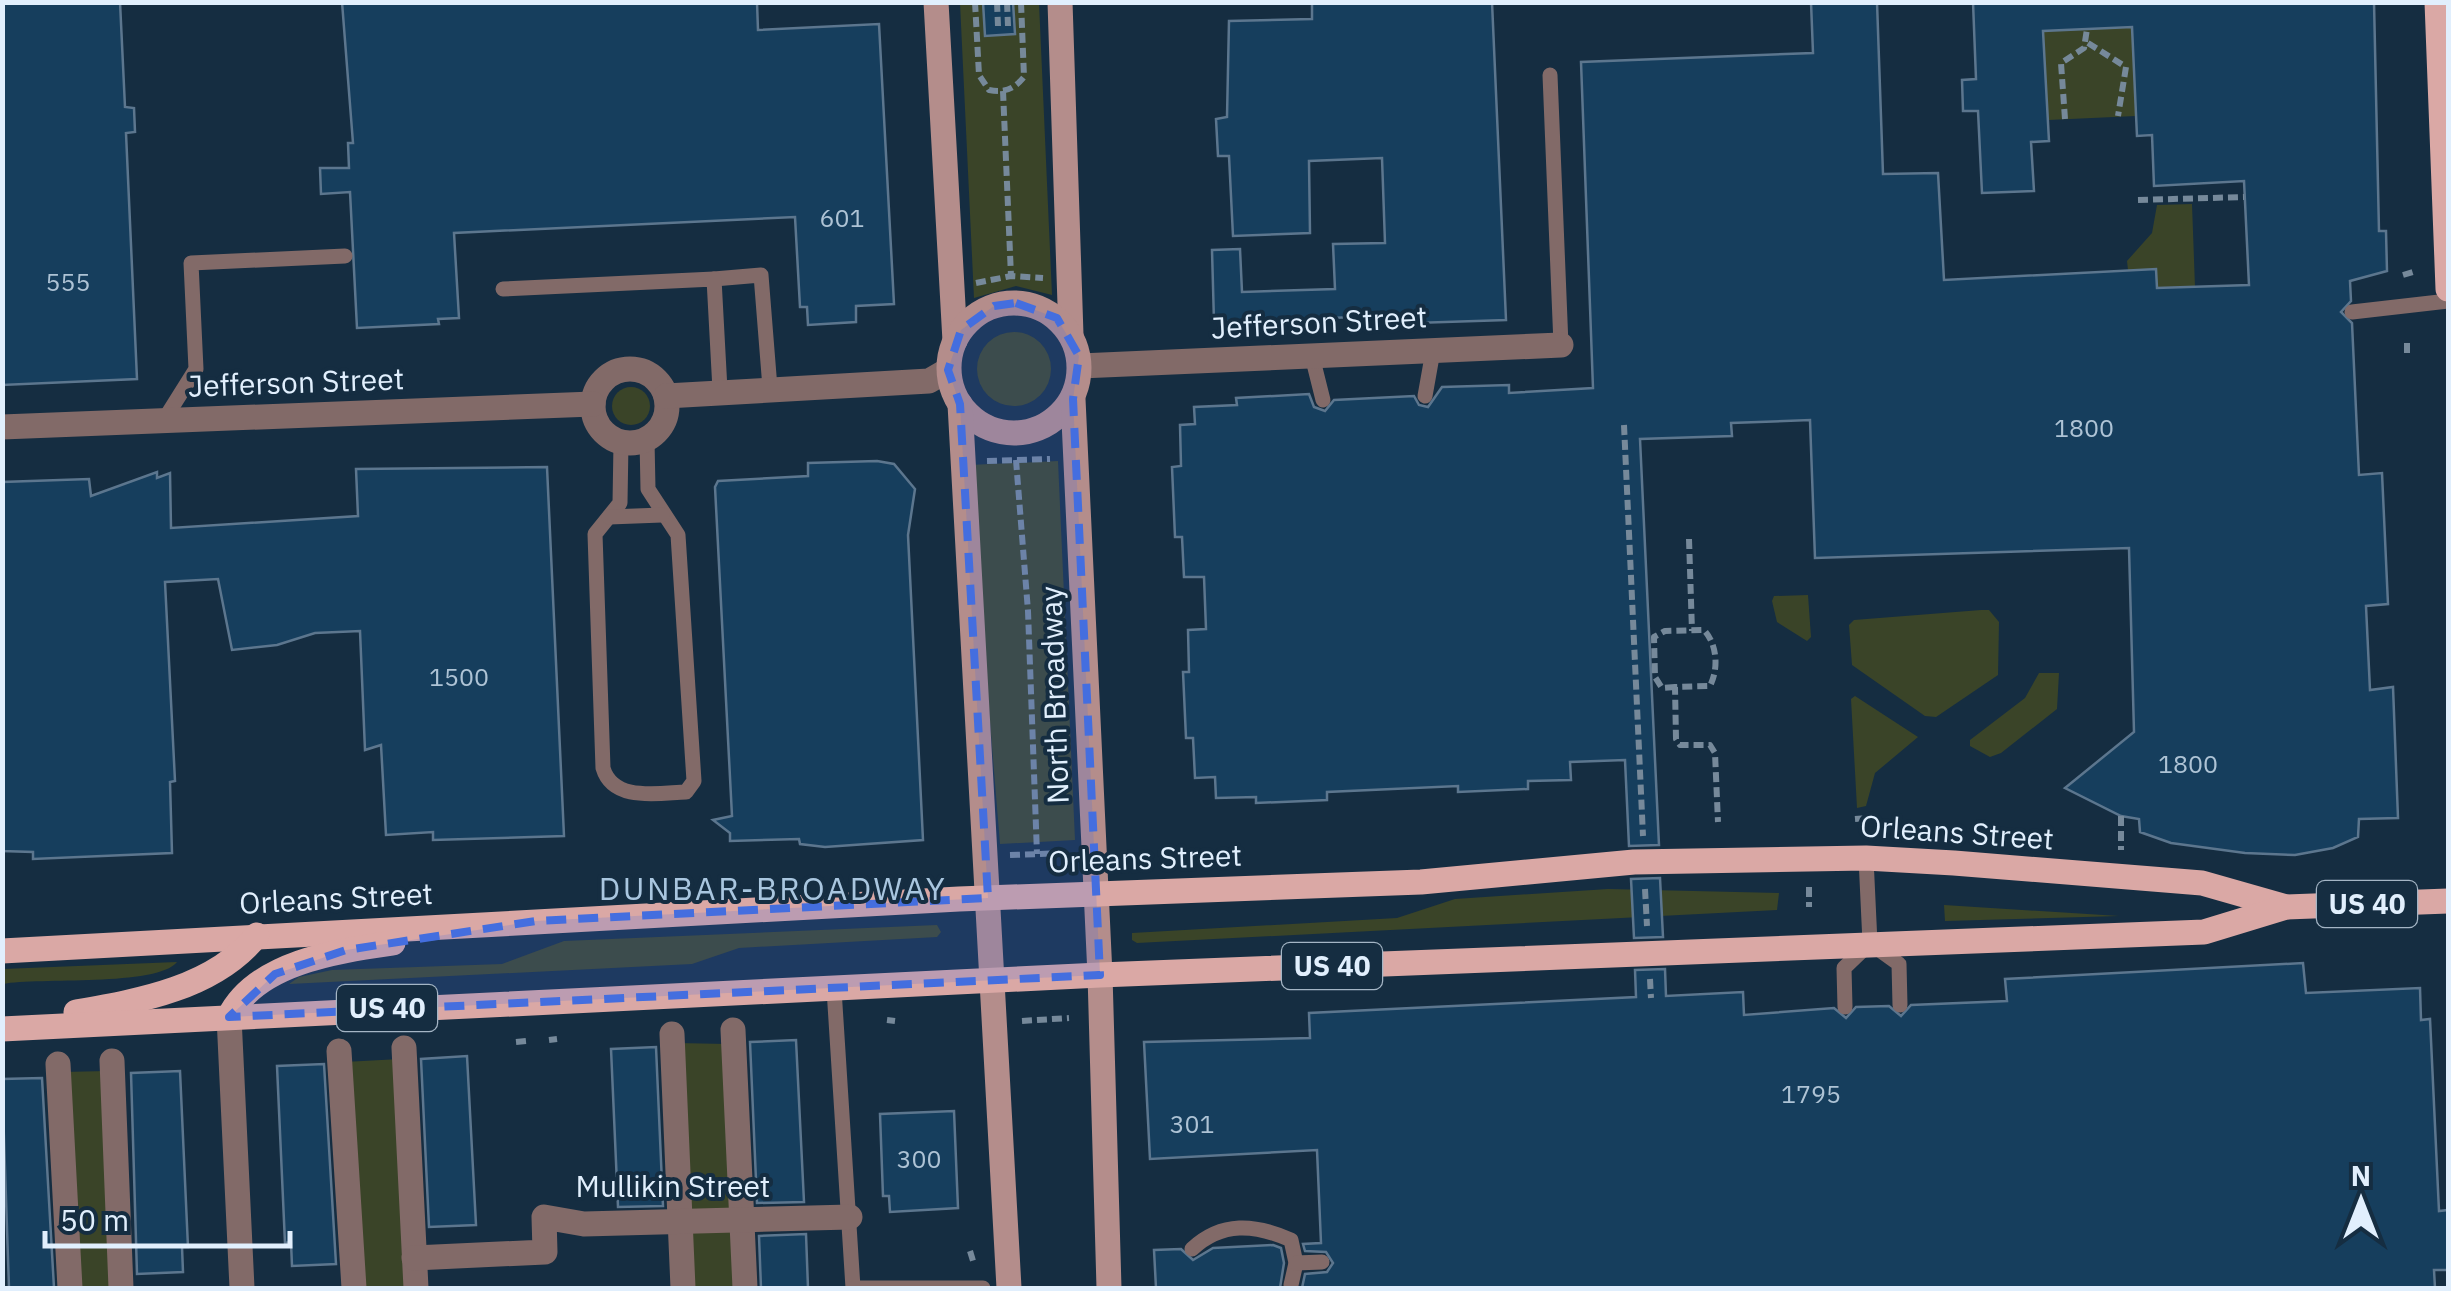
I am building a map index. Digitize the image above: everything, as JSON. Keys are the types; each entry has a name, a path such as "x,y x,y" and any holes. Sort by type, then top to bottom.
{"main road":[{"path":"936,2 955,341 948,370 960,404 1009,1288"},
{"path":"960,404 978,424 1019,434 1041,429 1060,416 1073,399 1080,366 1071,335 1060,2"},
{"path":"2436,2 2448,289"},
{"path":"955,341 975,316 994,306 1016,302 1057,318 1071,335"},
{"name":"North Broadway","path":"1073,399 1100,974 1109,1288"},
{"name":"Orleans Street","path":"2,950 988,898 1421,882 1634,862 1866,858 2202,884 2286,908"},
{"name":"Orleans Street","path":"2,1028 1100,974 2204,932 2286,908 2448,901"},
{"path":"228,1017 252,988 305,962 346,950 536,921"},
{"path":"2,1028 145,1000 228,962 258,935"}],"street":[{"name":"Jefferson Street","path":"1080,366 1560,345"},
{"path":"620,370 643,371 661,386 666,396 664,422 634,441 600,429 592,404 601,383 620,370"},
{"path":"666,396 928,380 948,370"},
{"name":"Jefferson Street","path":"2,426 592,404"},
{"path":"228,1017 242,1288"},
{"path":"733,1030 745,1288"},
{"path":"672,1034 683,1288"},
{"path":"404,1048 416,1288"},
{"path":"339,1051 354,1288"},
{"path":"112,1062 121,1288"},
{"path":"58,1064 70,1288"},
{"name":"Mullikin Street","path":"414,1258 546,1252 544,1217 584,1224 850,1217"}],"lane":[{"path":"1550,76 1560,345"},
{"path":"164,420 196,369 191,263 345,256"},
{"path":"503,290 760,275 770,388"},
{"path":"714,279 720,390"},
{"path":"2352,312 2448,301"},
{"path":"1425,396 1433,350"},
{"path":"1312,356 1323,400"},
{"path":"634,441 648,489 678,534 694,781 686,792 618,790 607,781 603,768 595,534 620,503 634,441"},
{"path":"609,517 662,515"},
{"path":"1845,1007 1844,968 1870,944 1866,858"},
{"path":"1870,944 1899,964 1900,1005"},
{"path":"834,989 854,1288 984,1288"},
{"path":"1192,1249 1210,1233 1236,1227 1267,1229 1291,1240 1296,1263 1291,1285"},
{"path":"1296,1263 1322,1262"}],"path":[{"path":"975,2 979,75 989,90 1003,91 1014,89 1024,77 1021,2"},
{"path":"997,2 998,26"},
{"path":"1008,2 1008,26"},
{"path":"2088,29 2088,43"},
{"path":"2088,43 2126,67 2118,116"},
{"path":"2065,119 2061,63 2088,43"},
{"path":"1003,91 1011,276"},
{"path":"2138,200 2244,197"},
{"path":"2403,275 2416,272"},
{"path":"970,284 1011,276 1050,278"},
{"path":"1624,426 1643,845"},
{"path":"981,462 1056,459"},
{"path":"1016,460 1037,854"},
{"path":"1689,540 1692,631"},
{"path":"1704,630 1713,640 1716,676 1710,686 1675,688 1662,688 1655,677 1654,637 1664,631 1704,630"},
{"path":"1675,688 1676,739 1680,745 1710,745 1715,753 1718,822"},
{"path":"1855,819 1867,818"},
{"path":"1004,856 1066,854"},
{"path":"1645,883 1648,940"},
{"path":"1809,887 1809,908"},
{"path":"1649,959 1651,998"},
{"path":"1021,1021 1069,1018"},
{"path":"516,1042 526,1041"},
{"path":"970,1251 974,1264"}],"highlighted area":[{"path":"1016,303 1057,318 1079,356 1073,399 1100,975 229,1017 275,974 346,950 536,921 988,898 960,404 948,370 961,330 994,306"}],"green space":[{"path":"960,3 1039,3 1052,295 1016,286 974,298"},
{"path":"2132,27 2136,116 2048,120 2043,31"},
{"path":"2192,204 2195,287 2157,288 2156,269 2128,270 2127,261 2152,233 2157,205"},
{"path":"1014,332 1028,334 1040,343 1049,355 1049,383 1040,395 1028,404 1014,406 1000,404 988,395 979,383 977,369 979,355 988,343 1000,334"},
{"path":"631,387 644,393 650,406 644,419 631,425 618,419 612,406 618,393"},
{"path":"1058,461 1075,840 1000,844 969,465"},
{"path":"1808,595 1811,637 1807,641 1777,622 1772,601 1774,596"},
{"path":"1989,610 1999,622 1998,675 1936,717 1925,716 1852,665 1849,625 1854,620"},
{"path":"2039,673 2059,673 2057,709 2001,753 1990,757 1970,746 1970,740 2025,698"},
{"path":"1855,696 1918,737 1875,773 1866,806 1857,808 1851,699"},
{"path":"1608,889 1779,893 1777,910 1137,943 1132,940 1132,933 1397,918 1455,899"},
{"path":"1944,905 2119,916 1945,921"},
{"path":"937,925 941,932 937,937 739,948 692,964 289,984 299,977 332,970 502,964 564,941"},
{"path":"177,962 146,975 3,984 3,969"},
{"path":"676,1043 727,1044 741,1288 688,1288"},
{"path":"400,1059 411,1288 355,1288 344,1062"},
{"path":"108,1071 117,1288 71,1288 62,1072"}],"building":[{"path":"2,2 120,2 125,107 134,108 135,132 126,133 137,379 2,385"},
{"path":"342,2 757,2 758,30 879,24 894,304 856,306 856,322 808,325 807,307 800,307 795,217 454,233 459,318 438,319 439,324 357,328 350,192 321,194 320,168 349,168 348,143 353,143"},
{"path":"983,2 1013,2 1015,34 985,36"},
{"path":"1312,2 1492,2 1506,320 1415,323 1415,315 1214,322 1212,250 1240,249 1242,292 1335,289 1333,244 1385,243 1382,158 1309,161 1310,233 1233,236 1229,156 1218,156 1216,119 1227,117 1229,21 1312,19"},
{"path":"1811,2 1877,2 1883,174 1938,173 1944,280 2156,269 2157,288 2249,285 2244,181 2154,186 2152,135 2137,136 2132,27 2043,31 2049,141 2031,142 2034,191 1982,193 1978,111 1963,111 1962,80 1976,79 1973,2 2374,2 2379,231 2386,231 2387,271 2350,281 2351,301 2341,312 2352,323 2359,475 2382,473 2388,604 2366,606 2370,690 2393,687 2398,818 2359,819 2358,837 2333,848 2295,855 2245,853 2171,843 2140,832 2139,819 2121,816 2065,788 2134,732 2129,548 1815,558 1810,420 1731,423 1732,436 1640,439 1659,845 1629,846 1625,760 1570,762 1571,780 1528,781 1528,789 1458,792 1458,786 1327,792 1327,800 1256,803 1256,797 1216,798 1215,777 1195,778 1193,738 1186,738 1183,672 1189,672 1188,630 1206,629 1204,577 1184,577 1182,537 1175,537 1172,467 1181,466 1180,425 1195,424 1194,407 1237,405 1236,398 1309,394 1314,407 1325,411 1334,400 1414,396 1419,405 1428,407 1442,387 1509,385 1509,393 1593,388 1581,62 1813,53"},
{"path":"808,463 894,464 915,489 908,535 923,840 825,847 800,844 799,839 730,841 730,833 713,820 732,816 715,487 718,481 808,476"},
{"path":"547,467 564,836 433,840 433,832 386,835 381,745 365,750 360,631 315,633 277,645 232,650 218,579 165,582 175,781 170,782 172,853 33,859 33,852 2,851 2,482 89,479 91,496 157,472 157,478 170,473 171,528 358,516 356,469"},
{"path":"1660,878 1663,937 1634,938 1631,879"},
{"path":"2303,963 2306,993 2420,988 2421,1020 2430,1019 2439,1211 2448,1210 2448,1270 2434,1270 2435,1288 1302,1288 1305,1274 1327,1272 1333,1263 1326,1252 1305,1251 1303,1244 1321,1243 1317,1150 1150,1159 1144,1042 1310,1038 1309,1013 1636,997 1635,970 1665,969 1666,996 1743,992 1744,1015 1834,1008 1846,1018 1856,1007 1889,1006 1901,1016 1911,1005 2007,1001 2005,979"},
{"path":"796,1040 804,1202 757,1203 750,1042"},
{"path":"656,1047 663,1206 618,1207 611,1049"},
{"path":"467,1056 476,1225 429,1227 421,1059"},
{"path":"324,1064 336,1264 292,1266 291,1242 285,1243 277,1066"},
{"path":"180,1071 188,1247 182,1247 183,1272 137,1274 131,1073"},
{"path":"42,1078 54,1288 9,1288 2,1079"},
{"path":"954,1111 958,1208 890,1212 889,1196 883,1196 880,1114"},
{"path":"806,1234 808,1288 761,1288 759,1236"},
{"path":"1213,1248 1281,1248 1284,1263 1280,1288 1156,1288 1154,1250 1181,1249 1193,1260"}],"district":[{"name":"DUNBAR-BROADWAY","path":"773,889"}]}
